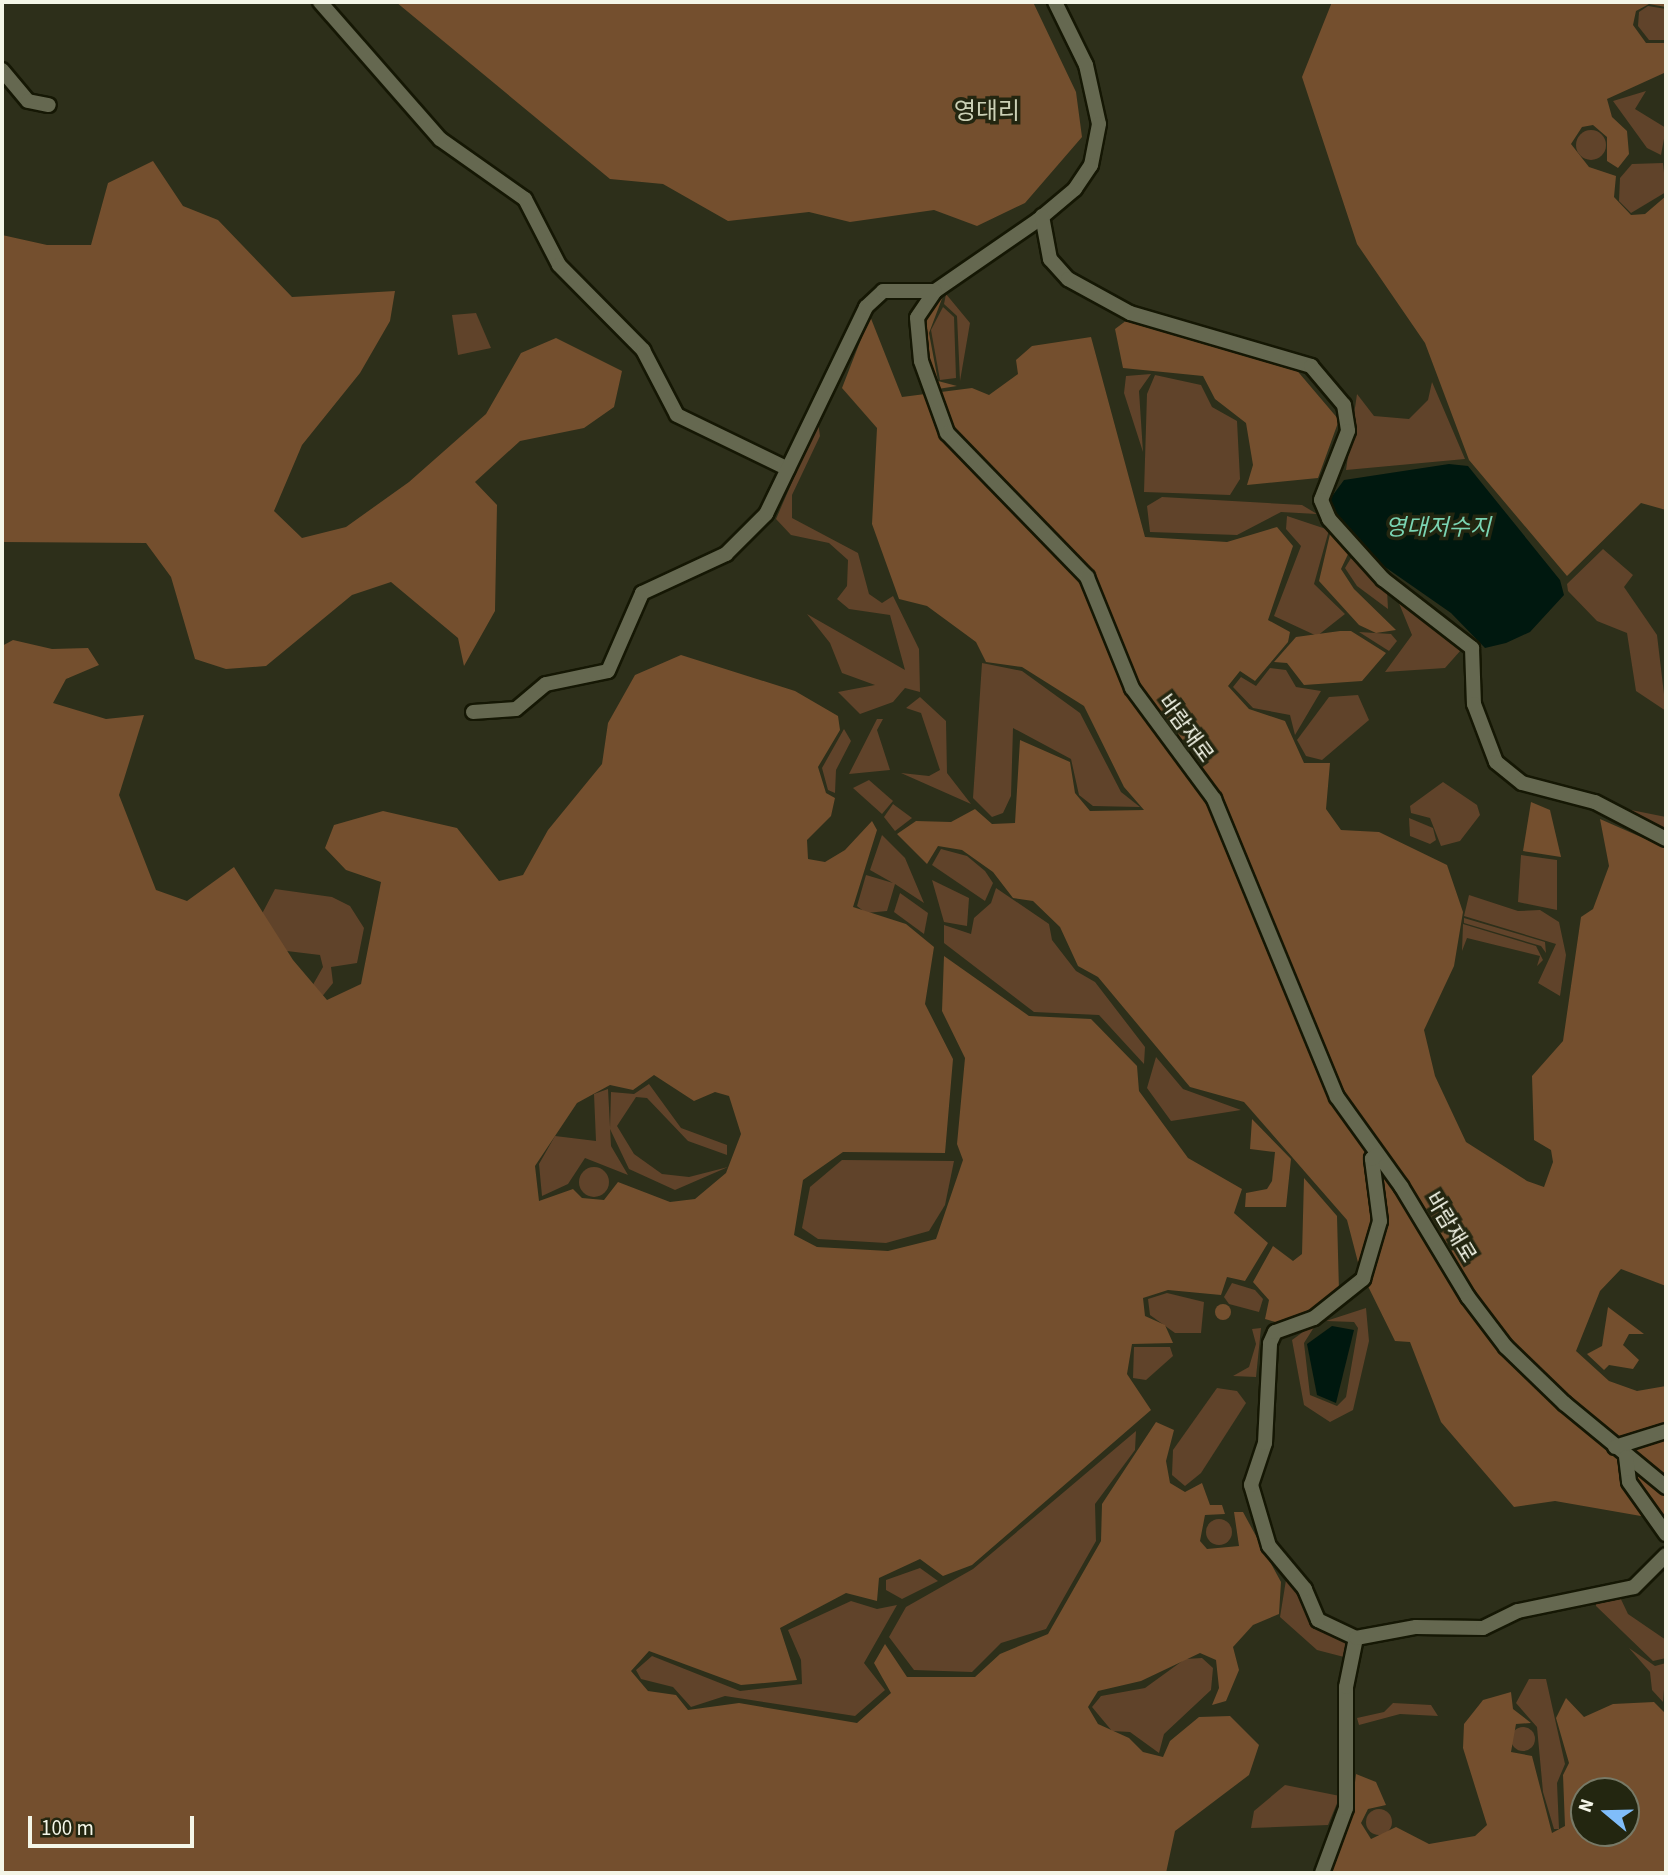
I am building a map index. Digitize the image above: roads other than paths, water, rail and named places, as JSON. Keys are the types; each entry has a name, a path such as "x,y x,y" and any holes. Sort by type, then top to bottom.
{"street":[{"path":"320,2 440,139 525,199 558,265 643,350 677,415 788,468"},
{"name":"바람재로","path":"1055,2 1086,65 1099,124 1091,165 1042,216 934,291 918,318 916,336 947,433 1087,578 1132,688 1214,799 1336,1097 1506,1347 1626,1457 1666,1487"},
{"path":"2,70 28,101 49,105"},
{"path":"1042,216 1050,259 1068,279 1130,313 1311,366 1344,405 1348,430 1321,500 1329,519 1383,579 1472,648 1474,704 1496,762 1522,783 1595,802 1666,839"},
{"path":"473,712 516,709 546,684 608,671 642,593 726,554 766,514 866,307 883,291 911,286 934,291"},
{"path":"1377,1154 1372,1159 1380,1221 1363,1279 1314,1318 1275,1332 1270,1343 1265,1443 1251,1485 1269,1546 1306,1589 1318,1620 1356,1638 1416,1627 1483,1628 1518,1611 1633,1587 1666,1555"},
{"path":"1615,1447 1666,1431"},
{"path":"1626,1457 1629,1482 1666,1534"},
{"path":"1322,1873 1346,1808 1346,1687 1356,1638"}],"water":[{"name":"영대저수지","path":"1449,464 1468,466 1560,580 1564,595 1530,632 1506,643 1485,648 1451,613 1385,567 1336,516 1330,499 1344,480"},
{"path":"1332,1326 1354,1330 1336,1403 1317,1395 1307,1344"}],"district":[{"name":"영대리","path":"987,112"}]}
